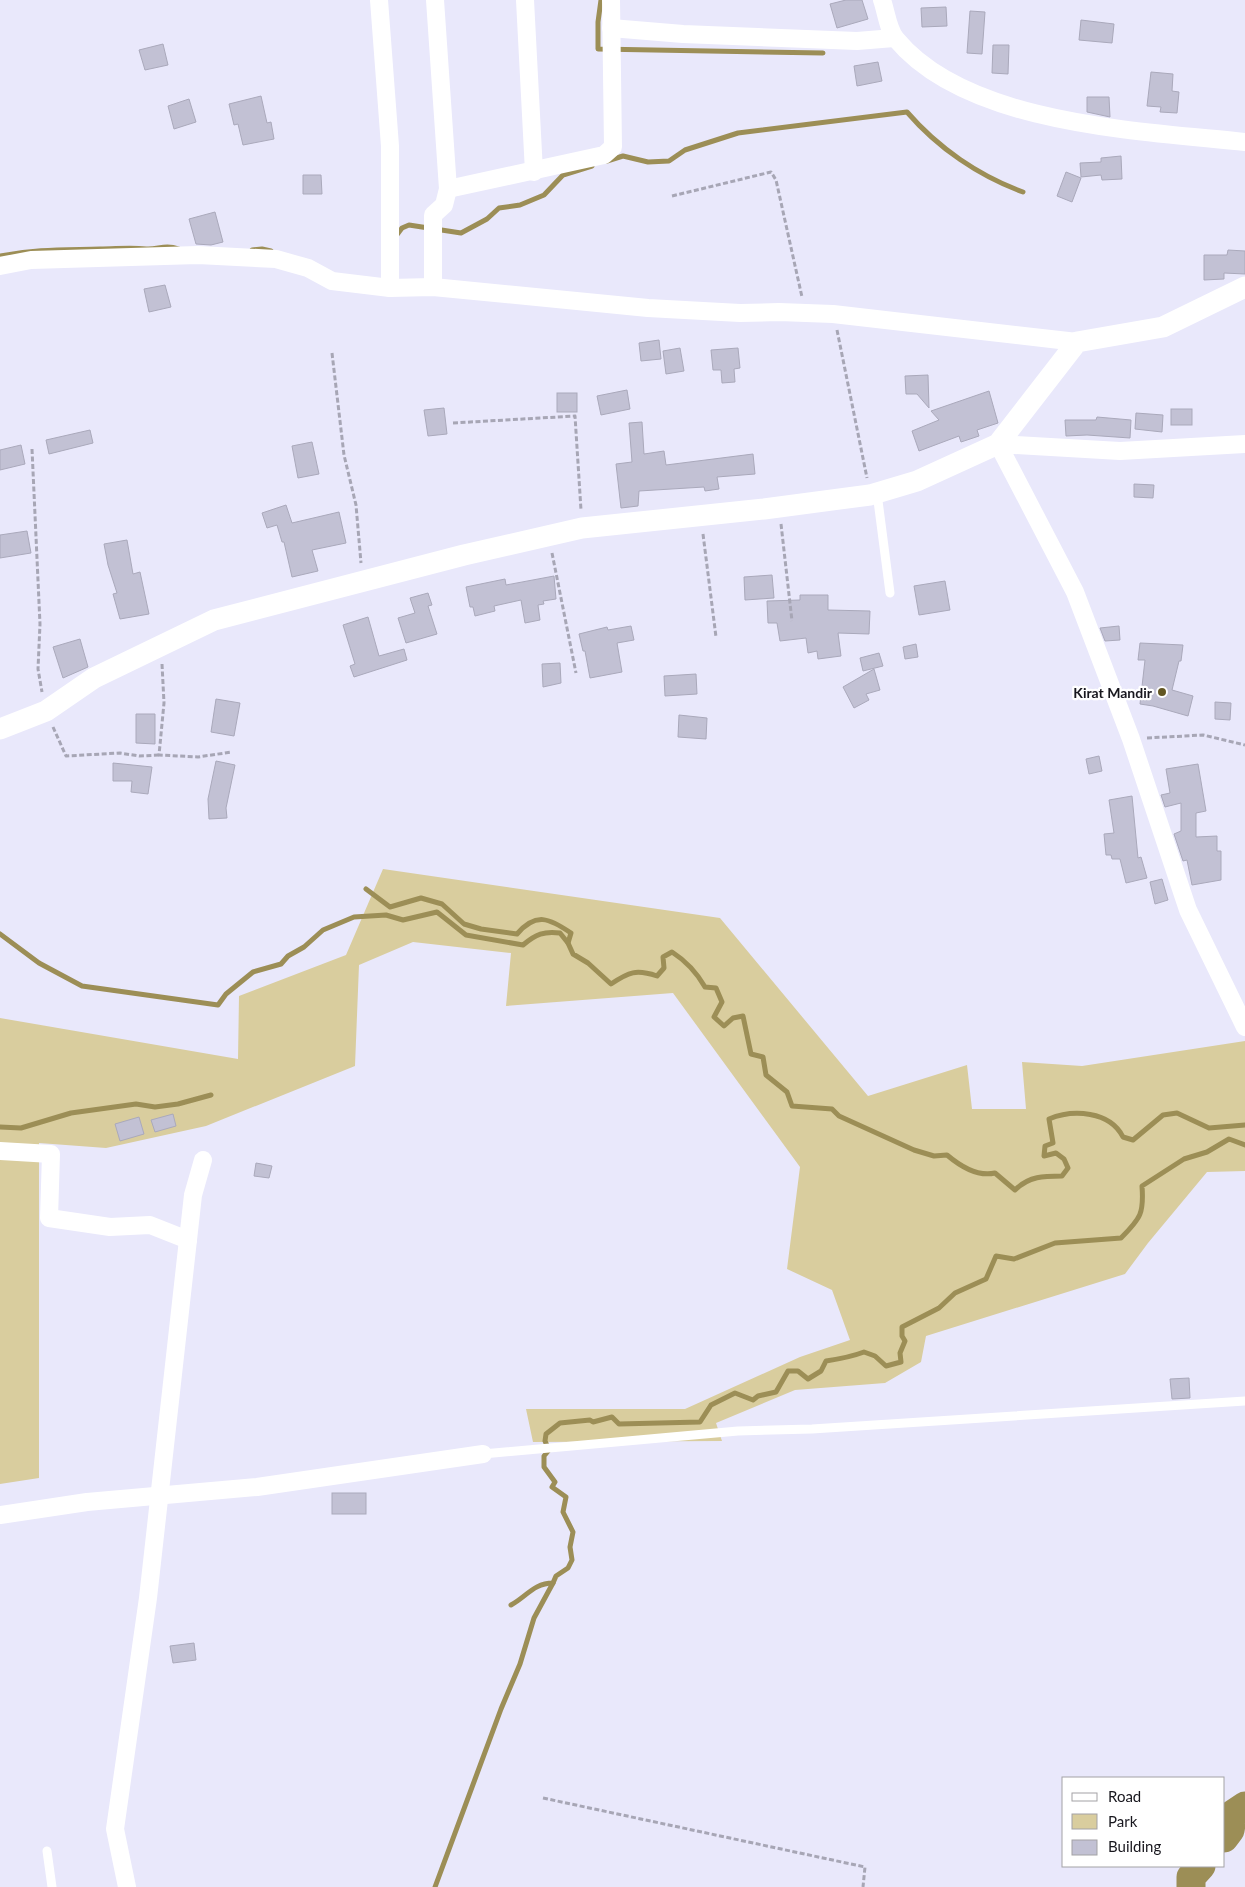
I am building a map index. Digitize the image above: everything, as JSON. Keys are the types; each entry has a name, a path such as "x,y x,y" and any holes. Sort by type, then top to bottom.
{"street":[{"path":"379,0 390,146 390,288"},
{"path":"433,287 433,215 444,205 448,189 435,0"},
{"path":"525,0 534,172"},
{"path":"448,189 534,172 604,155 614,147 610,28 611,0"},
{"path":"882,0 894,38 930,72 983,98 1074,122 1245,142"},
{"path":"610,28 683,34 857,41 894,38"},
{"path":"0,266 31,260 198,254 276,259 308,268 332,281 390,288 433,287 648,308 740,313 834,314 1078,342 1163,327 1245,287"},
{"path":"0,729 46,711 94,678 214,620 363,581 582,528 779,507 873,494 917,481 998,444 1078,342"},
{"path":"998,444 1120,451 1245,444"},
{"path":"998,444 1075,592 1131,739 1188,910 1245,1027"},
{"path":"0,1151 51,1154 49,1218 110,1227 150,1225 188,1240"},
{"path":"128,1887 115,1829 161,1496 193,1195 203,1160"},
{"path":"0,1515 87,1502 257,1487 483,1454"}],"lane":[{"path":"873,494 890,593"},
{"path":"483,1454 738,1431 812,1429 1245,1401"},
{"path":"47,1851 52,1887"}],"path":[{"path":"672,196 771,172 776,180 805,314"},
{"path":"834,314 873,494"},
{"path":"332,353 343,446 356,505 363,581"},
{"path":"453,423 575,416 582,528"},
{"path":"32,449 40,624 38,668 46,711 66,756 120,753 139,756 198,757 232,752"},
{"path":"779,507 792,621"},
{"path":"700,516 716,637"},
{"path":"549,536 576,673"},
{"path":"155,649 162,656 164,694 159,755"},
{"path":"1131,739 1203,735 1245,745"},
{"path":"543,1798 865,1867 863,1887"}],"green space":[{"path":"383,869 720,918 868,1096 967,1065 972,1109 1026,1109 1022,1062 1082,1066 1245,1041 1245,1171 1207,1172 1125,1274 926,1336 921,1362 885,1383 795,1390 716,1423 722,1441 533,1442 526,1409 685,1409 800,1357 850,1340 832,1290 787,1269 800,1167 673,993 506,1006 511,953 413,942 359,965 355,1066 206,1126 106,1148 39,1143 39,1478 0,1484 0,1018 238,1059 239,996 346,955"}],"building":[{"path":"846,0 862,0 868,19 837,28 830,4"},
{"path":"946,7 947,26 922,27 921,8"},
{"path":"970,11 985,12 982,54 967,53"},
{"path":"1081,20 1114,24 1112,43 1079,40"},
{"path":"163,44 168,65 145,70 139,50"},
{"path":"993,45 1009,45 1008,74 992,73"},
{"path":"878,62 882,81 857,86 854,66"},
{"path":"1151,72 1173,74 1172,91 1179,92 1177,113 1160,112 1161,107 1147,106"},
{"path":"261,96 267,123 271,122 274,139 243,145 238,124 234,125 229,104"},
{"path":"1087,97 1109,97 1110,117 1087,112"},
{"path":"189,99 196,122 174,129 168,106"},
{"path":"1121,156 1122,179 1102,180 1101,175 1081,177 1080,163 1101,162 1101,158"},
{"path":"1066,172 1081,178 1072,202 1057,196"},
{"path":"303,175 321,175 322,194 303,194"},
{"path":"215,212 223,242 211,245 196,244 189,219"},
{"path":"1228,250 1245,251 1245,274 1224,273 1224,279 1204,280 1204,255 1227,255"},
{"path":"165,285 171,307 149,312 144,289"},
{"path":"659,340 661,359 641,361 639,343"},
{"path":"680,348 684,371 666,374 663,351"},
{"path":"738,348 740,368 734,369 735,382 722,383 721,370 713,370 711,350"},
{"path":"928,375 929,408 917,394 906,394 905,376"},
{"path":"627,390 630,409 601,415 597,396"},
{"path":"989,391 998,423 977,430 979,436 961,442 959,436 919,451 912,431 939,420 931,411"},
{"path":"557,393 577,393 577,412 557,412"},
{"path":"444,408 447,434 428,436 424,410"},
{"path":"1171,409 1192,409 1192,425 1171,425"},
{"path":"1136,413 1163,415 1162,432 1135,429"},
{"path":"1097,417 1131,420 1130,438 1087,435 1066,436 1065,420 1096,420"},
{"path":"642,422 644,454 664,451 666,465 753,454 755,474 717,477 719,489 705,491 704,487 639,491 638,506 621,508 616,464 632,462 629,423"},
{"path":"90,430 93,443 49,454 46,440"},
{"path":"312,442 319,474 298,478 292,446"},
{"path":"21,445 25,464 0,470 0,450"},
{"path":"1134,484 1154,485 1153,498 1134,497"},
{"path":"286,505 292,523 339,512 346,543 312,550 318,571 292,577 284,542 282,542 277,525 267,528 262,513"},
{"path":"27,531 31,553 0,558 0,535"},
{"path":"127,540 133,574 140,572 149,614 120,619 113,594 117,593 108,565 104,544"},
{"path":"772,575 774,598 745,600 744,577"},
{"path":"554,576 556,599 543,601 544,604 538,605 540,620 525,623 521,600 494,606 495,611 475,616 473,607 470,607 466,587 505,579 506,585"},
{"path":"945,581 950,610 919,615 914,586"},
{"path":"428,593 432,605 428,606 437,634 406,643 398,618 415,613 410,598"},
{"path":"800,595 828,595 828,610 870,611 869,634 838,633 841,656 818,659 817,651 808,653 806,638 780,641 777,623 768,623 767,601 800,600"},
{"path":"368,617 379,656 404,649 407,660 354,677 350,666 355,664 343,625"},
{"path":"631,626 634,640 617,643 622,672 590,678 585,651 583,651 579,634 607,627 608,630"},
{"path":"1119,626 1120,640 1105,641 1100,628"},
{"path":"80,639 88,667 63,678 53,647"},
{"path":"1140,643 1183,645 1181,661 1179,661 1172,690 1193,696 1188,716 1140,704 1145,660 1138,660"},
{"path":"916,644 918,657 905,659 903,647"},
{"path":"879,653 883,666 863,671 860,658"},
{"path":"560,663 561,683 543,687 542,664"},
{"path":"874,669 880,690 866,694 869,700 854,708 843,687"},
{"path":"696,674 697,694 665,696 664,676"},
{"path":"216,699 240,703 234,736 211,732"},
{"path":"1215,702 1231,703 1230,720 1215,719"},
{"path":"136,714 155,714 155,744 136,743"},
{"path":"679,715 707,718 706,739 678,737"},
{"path":"1099,756 1102,771 1089,774 1086,759"},
{"path":"216,761 235,765 226,808 227,818 209,819 208,799"},
{"path":"113,763 152,767 148,794 131,792 132,781 113,781"},
{"path":"1198,764 1206,811 1196,813 1196,837 1217,836 1217,851 1221,851 1221,880 1192,885 1187,860 1183,861 1174,834 1181,831 1181,803 1165,807 1161,795 1170,793 1166,769"},
{"path":"1132,796 1138,858 1141,857 1147,878 1126,883 1120,859 1112,859 1111,855 1106,855 1104,834 1114,833 1109,800"},
{"path":"1162,879 1168,900 1155,904 1150,882"},
{"path":"173,1114 176,1126 155,1132 151,1120"},
{"path":"139,1117 144,1134 120,1141 115,1124"},
{"path":"256,1163 272,1166 269,1178 254,1176"},
{"path":"1189,1378 1190,1398 1172,1399 1170,1379"},
{"path":"332,1493 366,1493 366,1514 332,1514"},
{"path":"194,1643 196,1660 173,1663 170,1646"}],"waterway":[{"path":"601,0 598,22 598,49 823,53"},
{"path":"607,161 623,156 648,162 669,161 685,150 738,133 907,112 932,137 960,160 991,178 1023,192"},
{"path":"396,236 402,228 409,225 461,233 487,219 499,208 520,205 544,195 563,175 592,166"},
{"path":"0,256 50,250 150,249 165,247 179,249"},
{"path":"252,250 262,249 271,251"},
{"path":"366,889 390,907 421,898 442,904 464,924 481,929 517,934 530,922 537,920 549,921 571,933 568,943 573,954 588,963 611,984 628,974 638,972 657,976 664,968 663,957 672,952 691,968 705,987 716,988 722,1002 714,1017 724,1026 733,1018 743,1016 751,1054 763,1057 766,1075 787,1092 792,1106 832,1109 839,1116 914,1150 934,1156 947,1155 963,1167 976,1172 995,1173 1015,1190 1031,1179 1062,1176 1068,1168 1064,1159 1056,1153 1044,1156 1045,1146 1053,1143 1049,1119 1059,1116 1080,1113 1100,1117 1117,1128 1123,1137 1133,1140 1163,1115 1177,1113 1209,1128 1245,1125"},
{"path":"0,934 39,963 82,986 218,1005 226,994 253,972 281,964 288,956 304,947 323,930 354,917 386,915 403,920 437,912 466,935 523,945 540,934 554,932 560,933 568,943"},
{"path":"0,1127 21,1128 71,1113 136,1104 155,1107 178,1104 211,1095"},
{"path":"511,1605 535,1588 553,1583 556,1576 568,1568 572,1560 570,1547 573,1532 563,1512 566,1497 552,1487 555,1482 544,1467 544,1456 549,1450 545,1441 546,1434 560,1423 590,1420 593,1422 612,1417 619,1424 700,1422 711,1405 735,1393 753,1400 758,1396 776,1392 788,1371 798,1371 808,1379 821,1371 826,1361 850,1357 864,1352 875,1356 886,1366 901,1362 900,1353 905,1341 902,1336 902,1327 939,1308 955,1293 986,1279 996,1256 1014,1259 1055,1243 1121,1238 1140,1215 1142,1209 1142,1186 1184,1159 1207,1152 1229,1139 1245,1145"},
{"path":"435,1887 501,1709 520,1664 534,1618 553,1583"},
{"path":"1225,1837 1230,1830 1233,1814 1245,1806"},
{"path":"1191,1887 1191,1877 1200,1867"}],"place":[{"name":"Kirat Mandir","path":"1162,692"}]}
